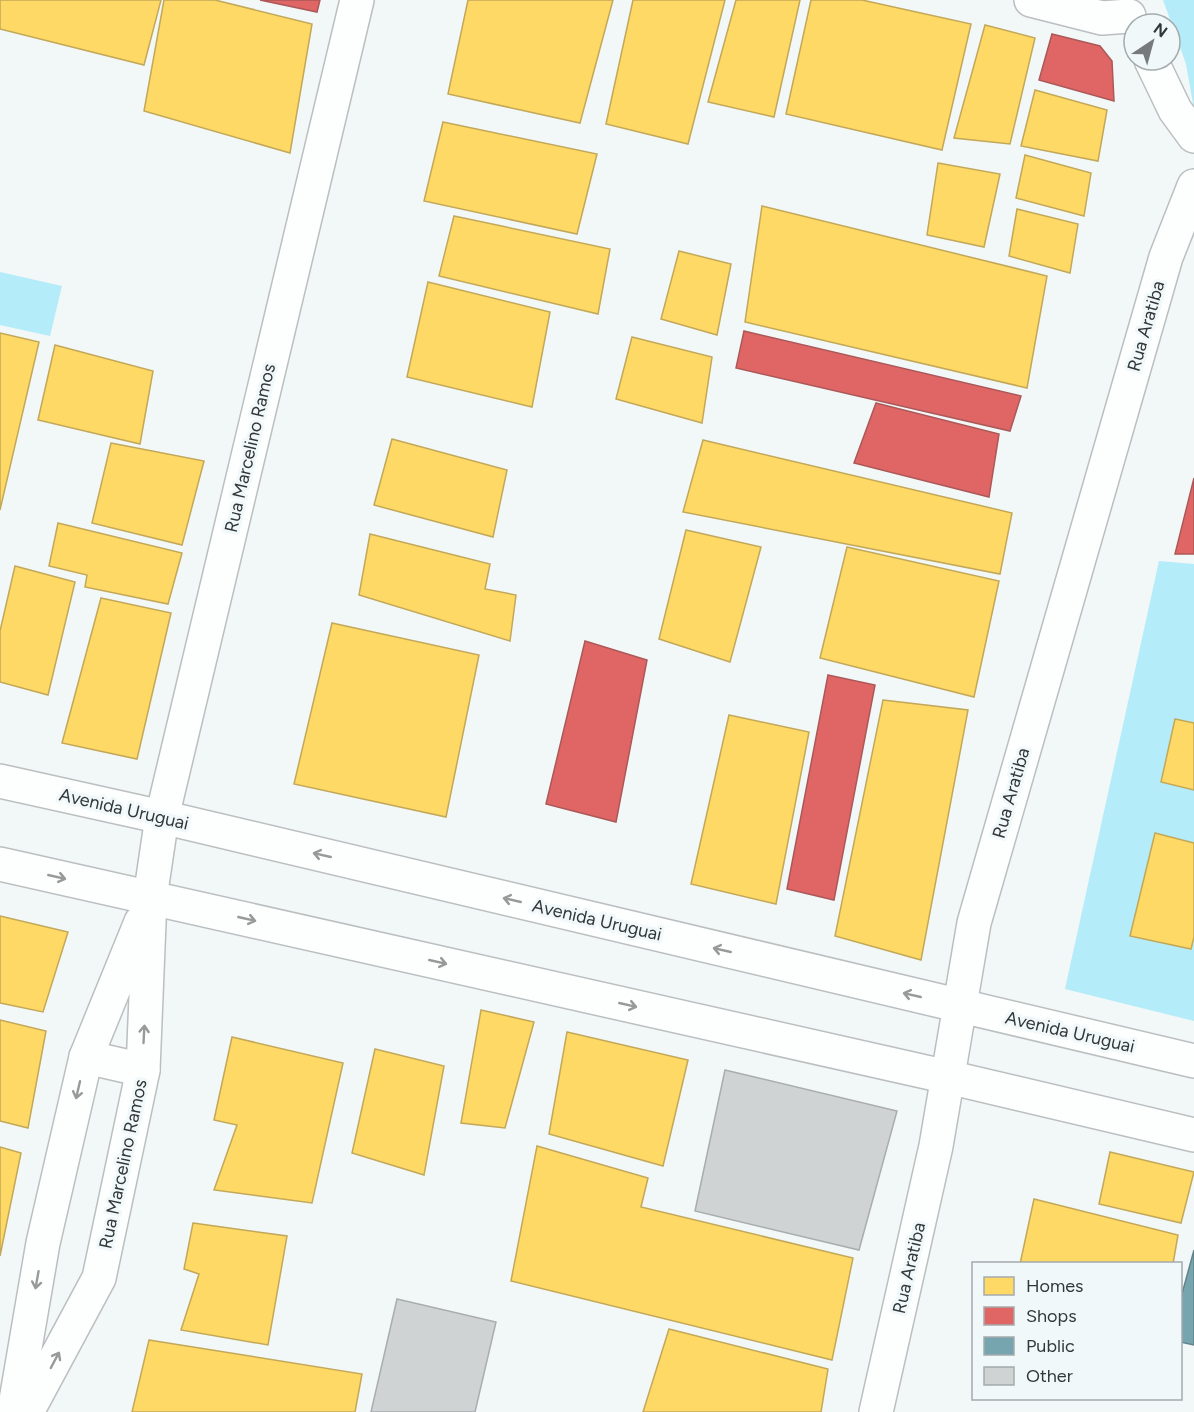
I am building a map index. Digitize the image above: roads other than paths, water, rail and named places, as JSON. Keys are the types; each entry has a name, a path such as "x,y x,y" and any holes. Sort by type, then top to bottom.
{"street":[{"name":"Rua Marcelino Ramos","path":"27,1412 99,1278 143,1070 150,898 162,817 357,0"},
{"path":"1030,0 1102,18 1122,15"},
{"path":"1157,72 1175,110 1194,136"},
{"name":"Rua Aratiba","path":"876,1412 936,1146 974,923 1166,257 1194,186"},
{"name":"Avenida Uruguai","path":"0,781 162,817 1194,1061"},
{"path":"0,864 948,1077 1194,1135"},
{"name":"Rua Marcelino Ramos","path":"14,1412 43,1243 86,1057 150,898"},
{"path":"86,1057 143,1070"}]}
